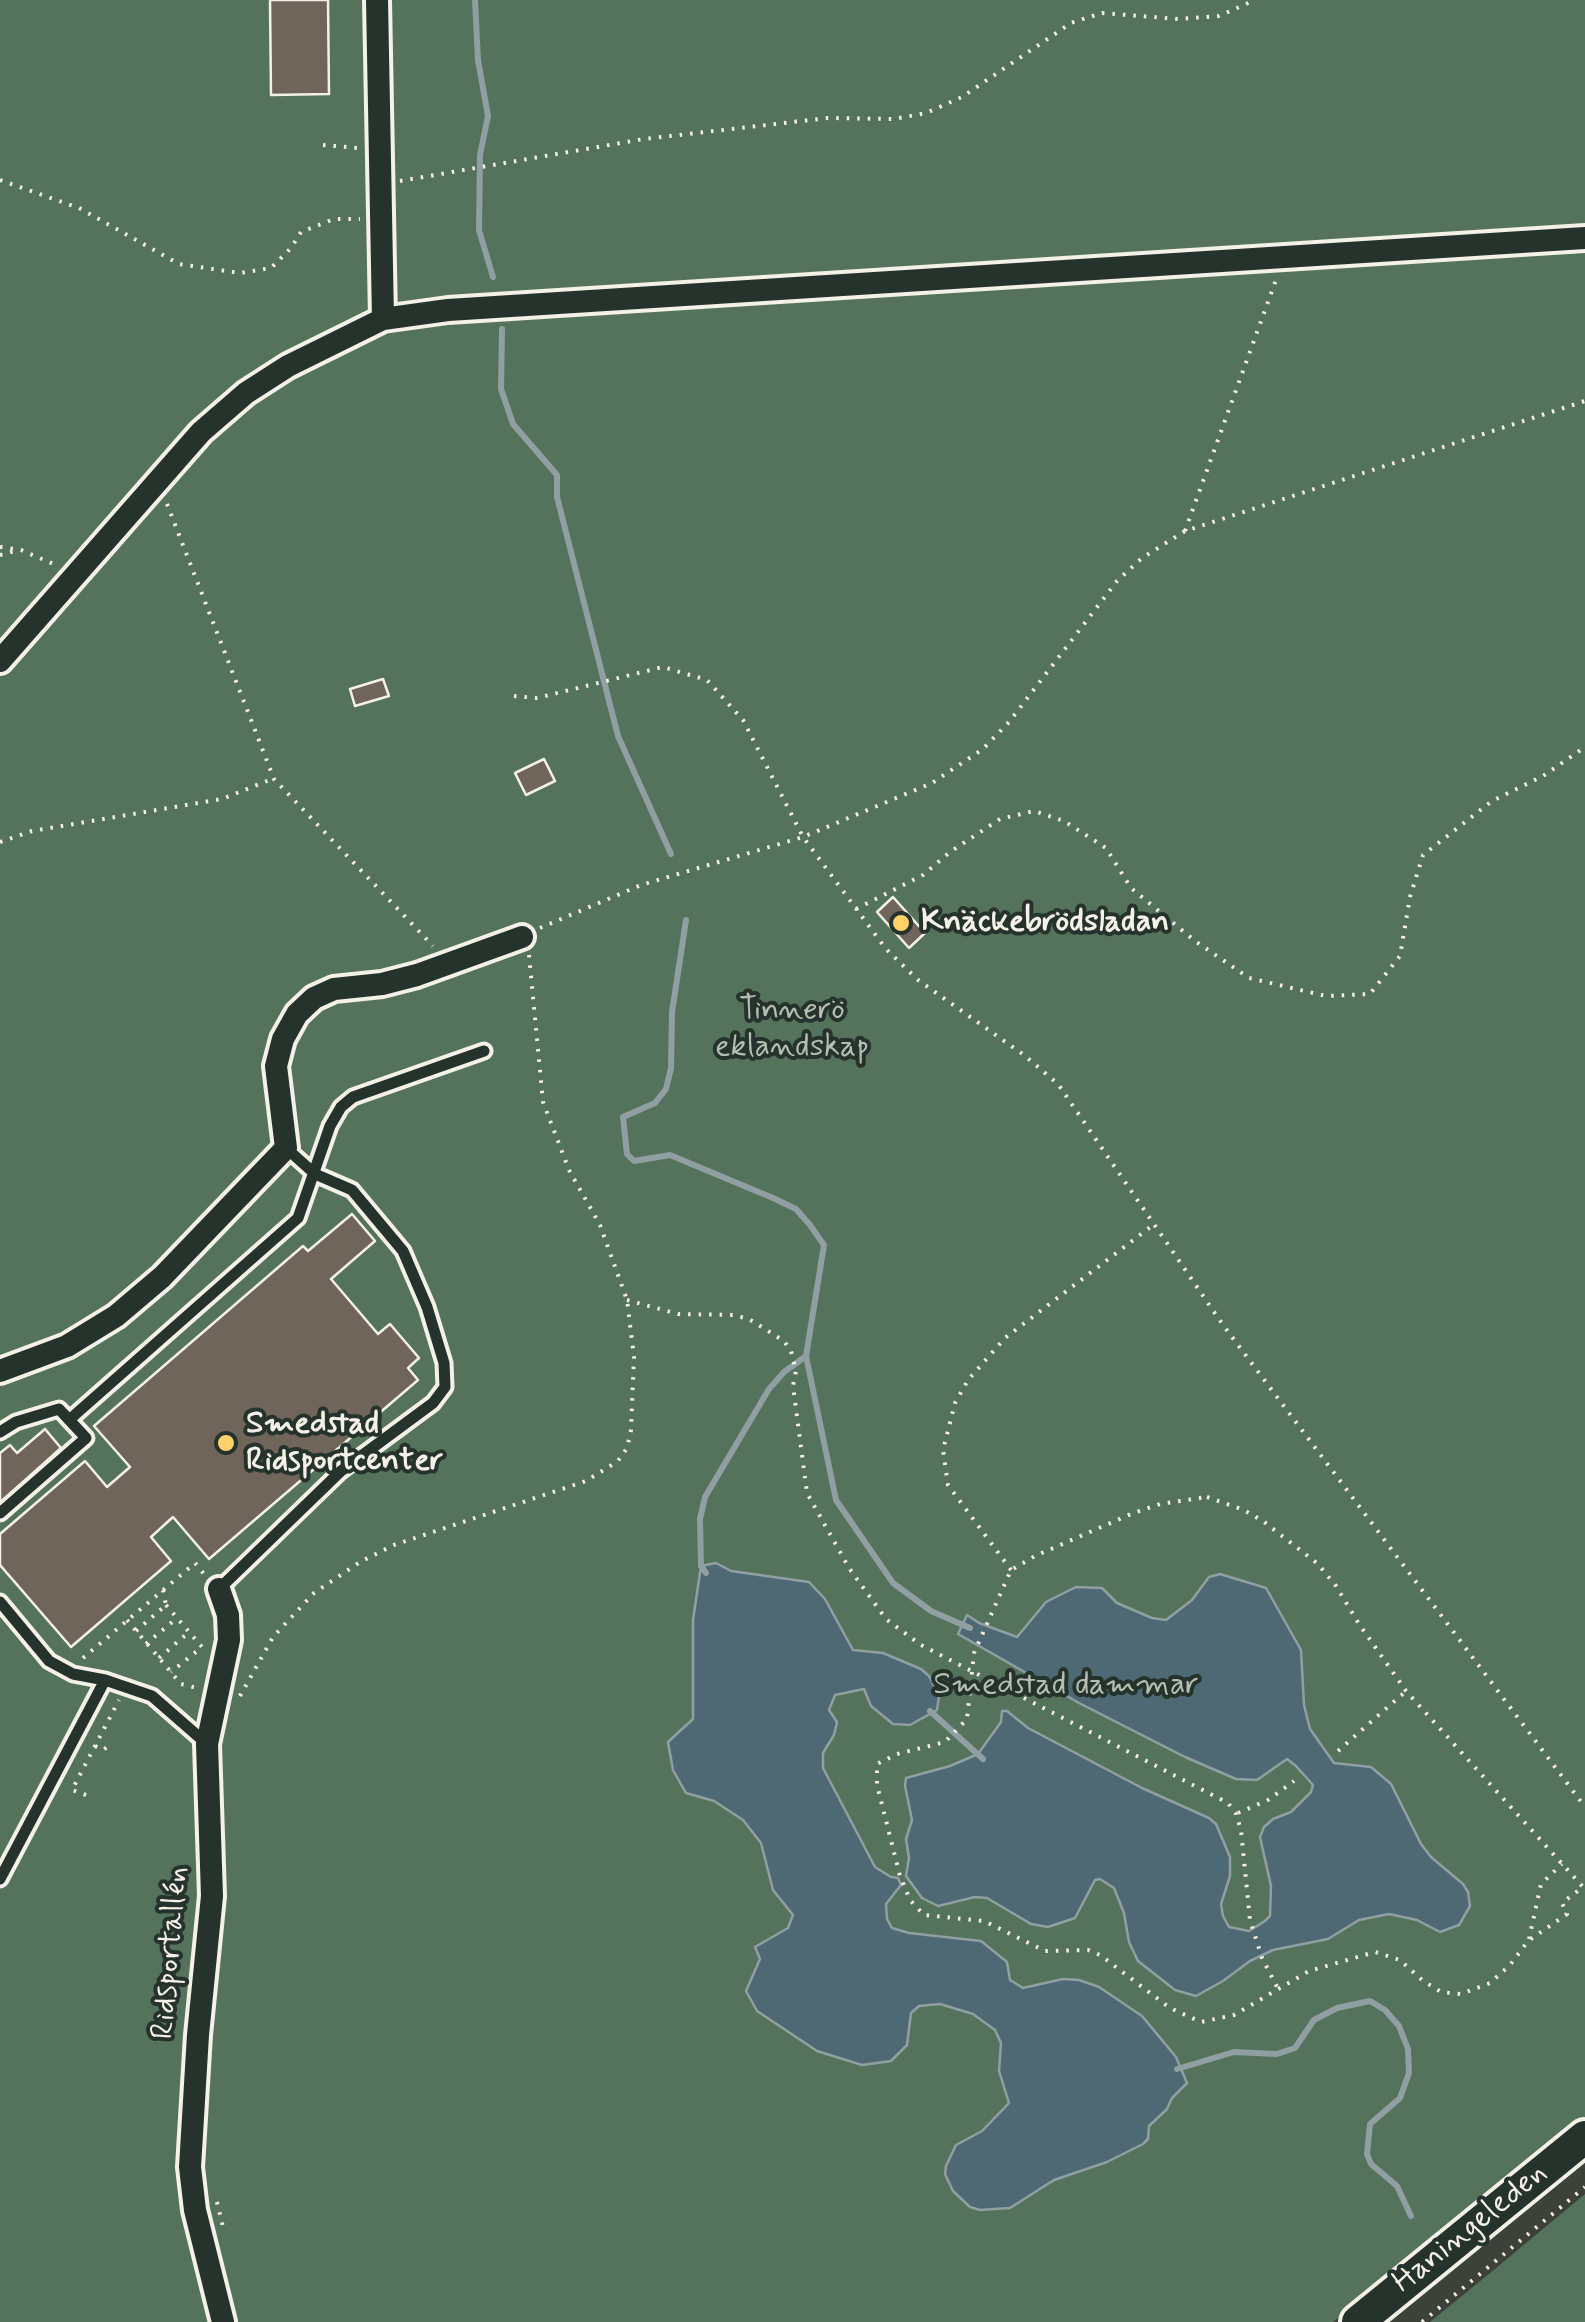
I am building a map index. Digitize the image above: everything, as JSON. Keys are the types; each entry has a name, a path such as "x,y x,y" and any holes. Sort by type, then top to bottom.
{"main road":[{"name":"Haningeleden","path":"1358,2322 1585,2136"}],"street":[{"path":"377,0 383,320"},
{"path":"0,661 200,432 246,393 288,366 383,320 448,310 1585,238"},
{"path":"0,1371 68,1346 116,1316 162,1278 286,1148 276,1066 283,1039 297,1014 314,998 334,989 382,984 522,937"},
{"name":"Ridsportallén","path":"220,1590 228,1615 229,1640 220,1695 206,1744 212,1896 190,2167 195,2210 223,2322"}],"lane":[{"path":"69,1420 298,1218 340,1107 353,1098 484,1051"},
{"path":"220,1590 341,1470 433,1403 445,1386 444,1364 427,1307 402,1251 352,1190 315,1174 286,1148"},
{"path":"0,1432 16,1422 59,1409 86,1438 0,1513"},
{"path":"0,1602 49,1661 68,1671 152,1696 206,1744"},
{"path":"0,1879 105,1680"}],"path":[{"path":"380,182 662,136 828,118 894,119 926,113 962,98 1071,23 1102,13 1178,20 1219,16 1255,0"},
{"path":"323,145 380,150"},
{"path":"0,180 79,208 179,264 240,273 271,268 301,232 334,219 380,219"},
{"path":"1185,531 1285,257"},
{"path":"127,1620 181,1684 239,1699 272,1637 314,1593 360,1562 394,1544 586,1481 618,1461 627,1448 634,1357 627,1300 600,1225 570,1170 543,1102 533,980 522,937 641,885 803,838 932,782 983,749 1009,722 1118,581 1142,558 1185,531 1585,401"},
{"path":"158,482 274,779 450,964"},
{"path":"0,548 20,550 76,575"},
{"path":"0,555 20,550"},
{"path":"514,696 537,698 663,667 707,680 743,720 803,838 886,949 918,980 1024,1055 1058,1084 1223,1324 1585,1806"},
{"path":"856,909 923,875 1000,819 1034,811 1064,821 1106,848 1131,888 1249,978 1326,996 1370,994 1400,956 1410,897 1423,855 1492,801 1543,776 1585,747"},
{"path":"0,842 32,831 222,799 274,779"},
{"path":"1011,1570 948,1485 943,1450 955,1403 968,1380 1005,1338 1154,1225"},
{"path":"627,1300 678,1314 749,1318 791,1351 807,1493 849,1568 886,1619 921,1646 1228,1803 1236,1814 1246,1863 1250,1920 1262,1958 1277,1987"},
{"path":"1207,1497 1263,1521 1318,1564 1406,1691 1583,1887 1562,1903 1567,1914 1528,1941 1500,1976 1480,1988 1462,1994 1442,1992 1400,1960 1375,1952 1328,1964 1277,1987 1234,2015 1214,2021 1192,2020 1170,2008 1088,1950 1045,1951 998,1925 924,1915 916,1910 900,1876 878,1785 877,1764 897,1754 945,1742 966,1719 974,1653 1011,1570 1160,1504 1207,1497"},
{"path":"68,1671 194,1564 220,1590"},
{"path":"163,1590 166,1605 202,1646 171,1672"},
{"path":"136,1631 166,1605"},
{"path":"146,1644 177,1618"},
{"path":"158,1658 190,1632"},
{"path":"86,1794 72,1790 126,1687"},
{"path":"1338,1751 1406,1691"},
{"path":"95,1746 103,1750 107,1747"},
{"path":"1236,1814 1268,1800 1294,1780"},
{"path":"1528,1941 1541,1884 1562,1864"},
{"path":"1422,2322 1585,2187"},
{"path":"216,2195 224,2228"}],"green space":[{"name":"Tinnerö eklandskap","path":"0,0 1585,0 1585,2117 1333,2322 0,2322"},
{"path":"1585,2194 1585,2322 1430,2322 1484,2278"}],"water":[{"name":"Smedstad dammar","path":"716,1563 731,1571 809,1582 825,1599 853,1650 883,1653 929,1676 939,1696 937,1710 910,1725 893,1724 871,1706 864,1689 835,1695 829,1710 837,1722 823,1753 823,1768 875,1867 898,1878 901,1885 886,1904 887,1919 892,1928 909,1933 981,1941 1007,1962 1010,1980 1023,1988 1063,1979 1079,1980 1099,1987 1142,2016 1176,2057 1187,2083 1149,2126 1148,2139 1143,2144 1107,2162 1054,2180 1010,2208 970,2207 953,2191 945,2174 946,2166 956,2145 982,2131 1009,2103 999,2071 1001,2043 995,2030 973,2014 940,2004 919,2006 911,2013 907,2045 891,2061 862,2065 817,2051 757,2011 746,1991 760,1959 755,1947 788,1928 793,1915 773,1890 761,1843 743,1820 714,1801 686,1793 673,1770 668,1742 693,1719 693,1620 701,1566"},
{"name":"Smedstad dammar","path":"1220,1574 1266,1588 1301,1650 1304,1705 1310,1729 1334,1763 1371,1767 1391,1784 1421,1844 1468,1892 1470,1906 1459,1925 1440,1932 1417,1920 1389,1914 1359,1920 1328,1939 1273,1950 1196,1996 1175,1990 1138,1961 1114,1888 1100,1879 1095,1880 1075,1918 1048,1927 1031,1924 987,1898 938,1906 922,1898 906,1876 906,1839 912,1820 906,1778 978,1754 1001,1722 1002,1711 1007,1711 1028,1728 1209,1818 1216,1824 1230,1857 1230,1876 1221,1904 1229,1927 1249,1931 1270,1916 1271,1886 1260,1837 1273,1819 1291,1812 1311,1792 1313,1785 1296,1766 1287,1759 1257,1780 1236,1779 1079,1703 958,1634 967,1615 1017,1637 1046,1602 1076,1587 1102,1588 1117,1603 1166,1620 1192,1600 1209,1577"}],"building":[{"path":"270,0 328,0 329,94 271,95"},
{"path":"383,679 389,696 355,706 350,689"},
{"path":"544,759 555,781 526,795 515,773"},
{"name":"Knäckebrödsladan","path":"893,897 925,933 909,948 877,912"},
{"name":"Smedstad Ridsportcenter","path":"352,1214 375,1241 331,1279 378,1334 390,1324 419,1358 408,1368 418,1380 209,1559 173,1517 151,1537 171,1561 71,1647 0,1565 0,1534 85,1461 107,1487 130,1467 94,1426 303,1246 308,1251"},
{"path":"45,1429 61,1448 0,1503 0,1453 10,1445 17,1453"}],"waterway":[{"path":"475,0 478,60 488,116 480,155 479,230 493,277"},
{"path":"502,329 501,389 513,424 557,475 557,497 618,736 671,854"},
{"path":"686,920 672,1012 671,1068 666,1089 655,1103 623,1117 627,1154 634,1161 670,1155 796,1209 810,1225 824,1245 806,1356 836,1500 893,1583 931,1611 970,1628"},
{"path":"706,1573 701,1566 700,1519 705,1497 769,1389 806,1356"},
{"path":"930,1711 983,1759"},
{"path":"1177,2069 1234,2052 1277,2054 1295,2048 1314,2020 1337,2008 1370,2001 1385,2010 1399,2026 1408,2049 1409,2073 1400,2098 1370,2124 1367,2154 1371,2164 1397,2186 1411,2216"}],"place":[{"name":"Knäckebrödsladan","path":"901,923"},
{"name":"Smedstad Ridsportcenter","path":"226,1443"}]}
